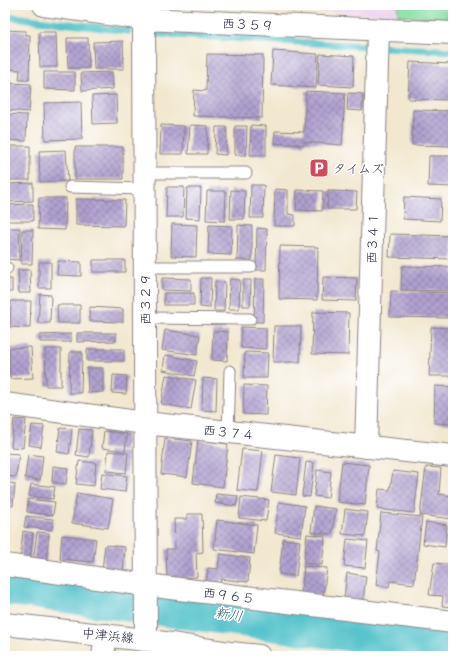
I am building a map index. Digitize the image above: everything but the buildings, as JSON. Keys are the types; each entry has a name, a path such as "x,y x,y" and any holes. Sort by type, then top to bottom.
{"street":[{"name":"西３５９","path":"44,5 378,30 453,33"},
{"name":"西３２９","path":"144,12 146,640"},
{"name":"西３４１","path":"366,447 378,30"},
{"name":"西３７４","path":"5,404 145,423 453,456"},
{"name":"西９６５","path":"5,565 146,597 453,622"},
{"name":"中津浜線","path":"5,624 105,646 146,640 231,654 259,656"}],"lane":[{"path":"70,187 246,173"},
{"path":"145,266 251,267"},
{"path":"145,318 250,319"},
{"path":"228,432 230,371"}],"shaded area":[{"path":"323,5 398,5 398,16 323,11"}],"green space":[{"path":"398,5 453,5 453,19 398,16"}],"waterway":[{"path":"5,16 128,31"},
{"path":"158,34 453,51"},
{"name":"新川","path":"5,584 453,643"}],"place":[{"name":"タイムズ","path":"319,168"}]}
